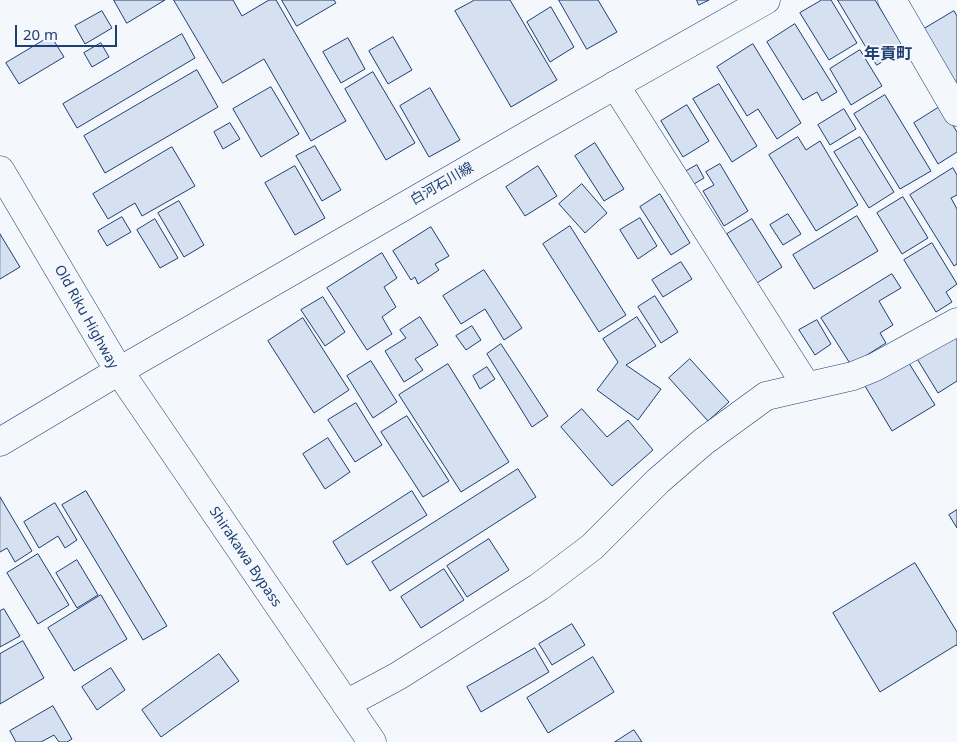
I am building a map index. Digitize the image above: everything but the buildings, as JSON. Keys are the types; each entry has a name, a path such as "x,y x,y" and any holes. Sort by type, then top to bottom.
{"main road":[{"name":"白河石川線","path":"119,371 766,0"},
{"path":"892,0 957,112"},
{"path":"615,85 805,386"},
{"name":"Old Riku Highway","path":"0,170 119,371 0,442"},
{"path":"346,704 398,676 539,587 592,547 658,481 703,442 766,396 853,376 874,367 957,322"},
{"name":"Shirakawa Bypass","path":"119,371 372,742"}],"district":[{"name":"年貢町","path":"888,54"}]}
